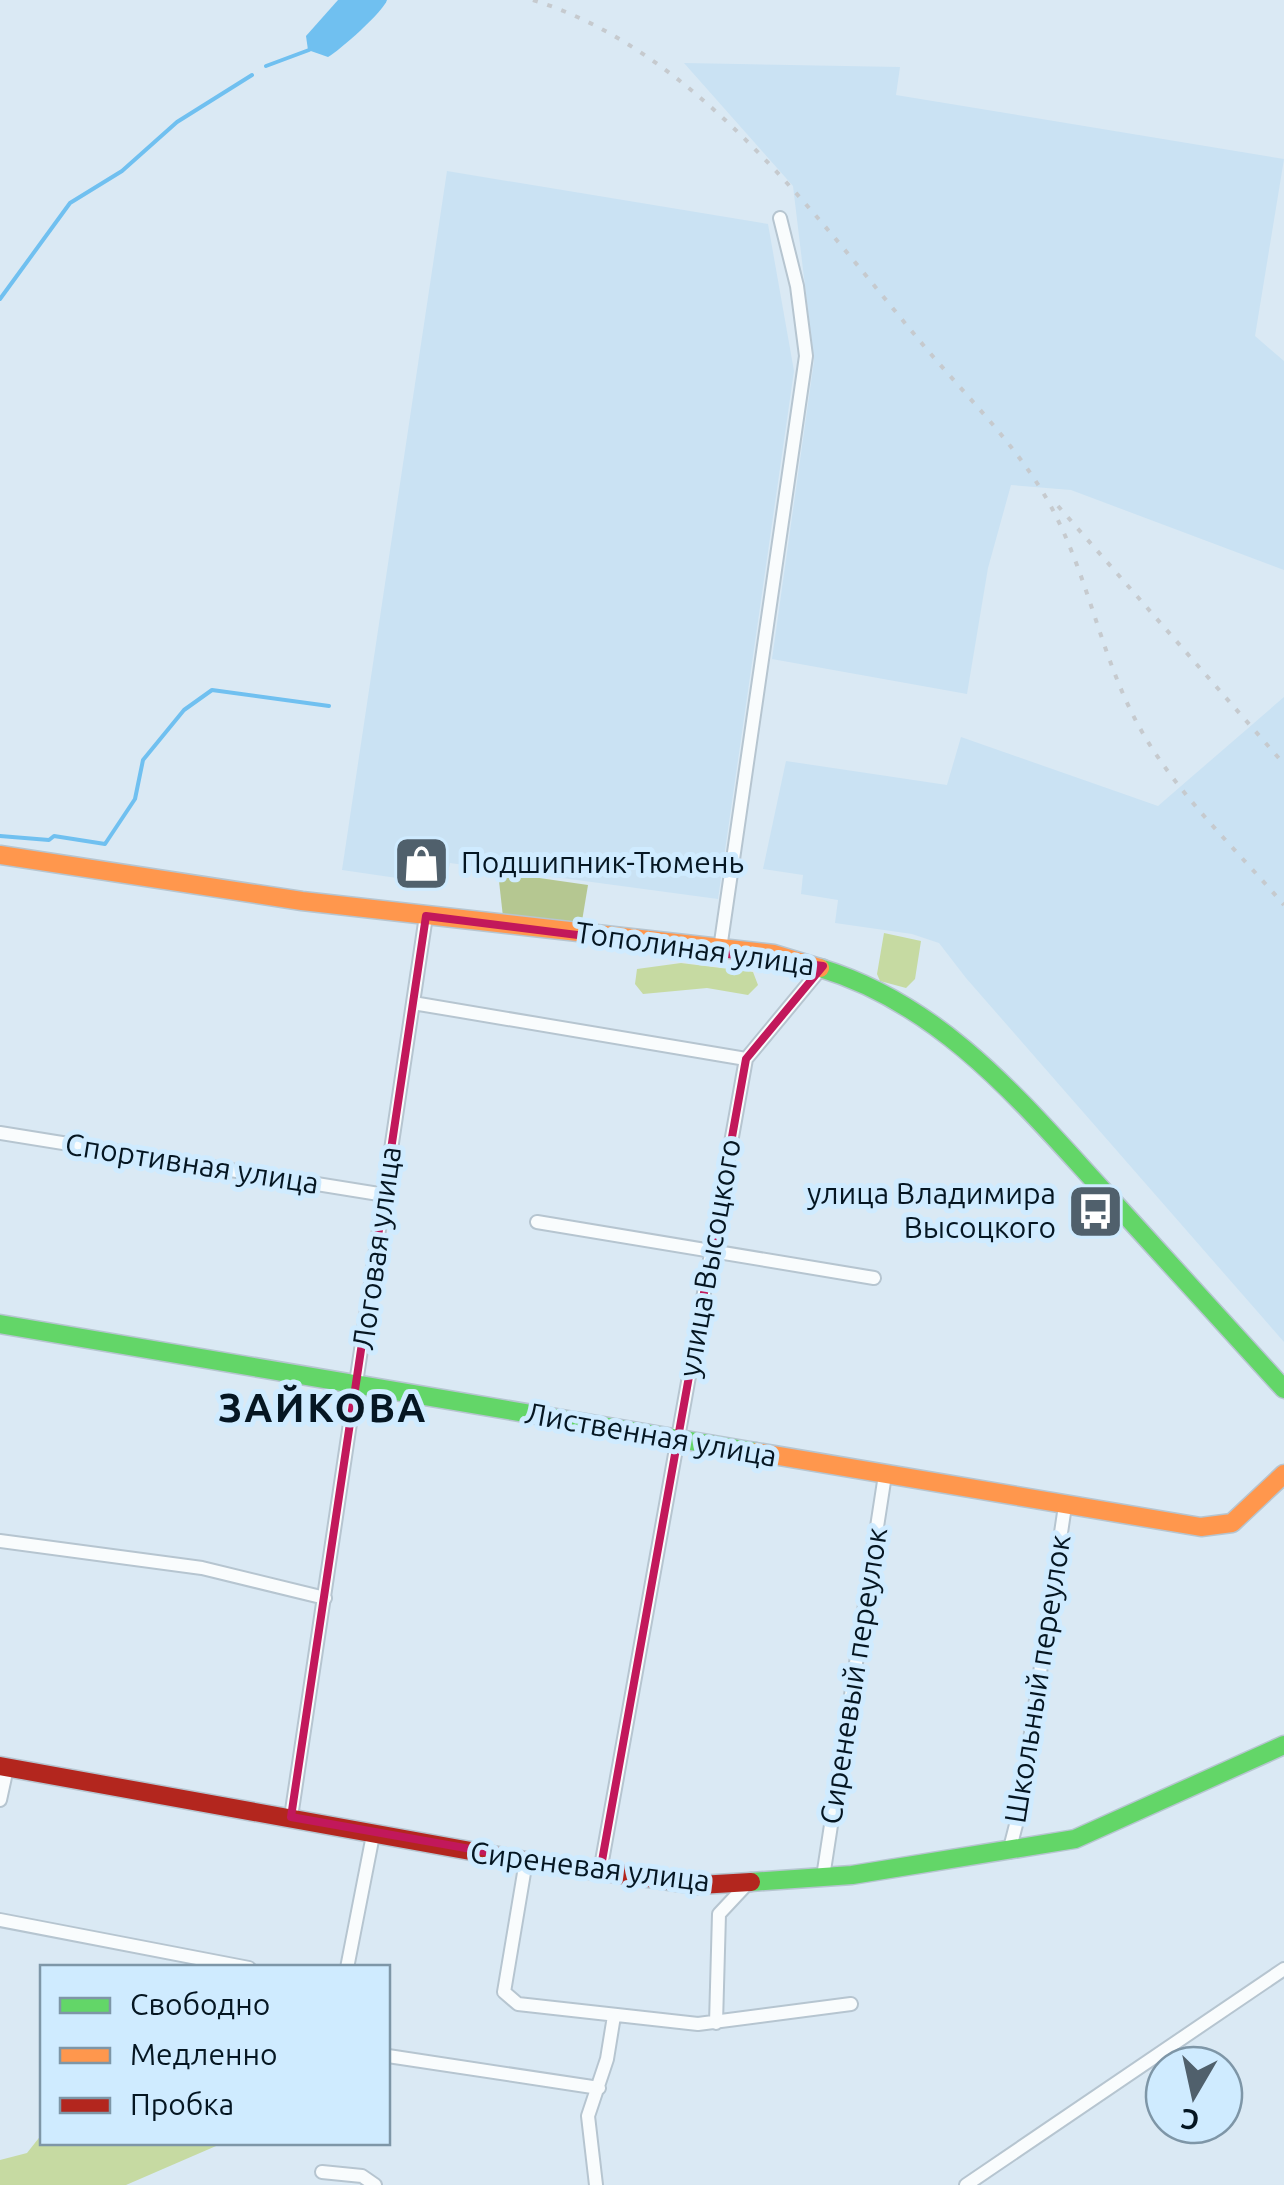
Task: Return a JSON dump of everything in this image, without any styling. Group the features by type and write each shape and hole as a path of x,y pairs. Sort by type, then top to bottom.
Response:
{"street":[{"path":"720,949 806,356 797,286 780,218"},
{"name":"Тополиная улица","path":"0,855 426,916 720,949 823,966 857,979 932,1022 992,1070 1284,1390"},
{"name":"Логовая улица","path":"291,1817 426,916"},
{"name":"улица Высоцкого","path":"600,1872 746,1059 823,966"},
{"path":"413,1003 746,1059"},
{"name":"Спортивная улица","path":"0,1133 385,1195"},
{"path":"537,1222 712,1248 874,1278"},
{"name":"Лиственная улица","path":"0,1324 1202,1527 1232,1523 1284,1474"},
{"name":"Сиреневый переулок","path":"822,1877 885,1475"},
{"name":"Школьный переулок","path":"1009,1852 1019,1814 1065,1506"},
{"path":"0,1541 202,1568 324,1598"},
{"name":"Сиреневая улица","path":"4,1767 526,1862 699,1885 822,1877 1075,1840 1284,1745"},
{"path":"0,1800 4,1767"},
{"path":"348,1965 373,1835"},
{"path":"526,1862 504,1992 518,2004 716,2023 851,2004"},
{"path":"716,2023 719,1914 748,1883"},
{"path":"0,1920 233,1965"},
{"path":"966,2185 1284,1969"},
{"path":"596,2185 588,2116 599,2088 614,2016"},
{"path":"390,2056 599,2088"},
{"path":"322,2172 362,2176 374,2185"}],"highlighted area":[{"path":"426,916 823,966 746,1059 600,1872 291,1817"}],"shaded area":[{"path":"684,63 900,67 896,95 1284,159 1255,336 1284,361 1284,570 1071,490 1011,485 988,568 967,694 772,659 814,361 793,186"},
{"path":"447,171 768,224 794,371 718,899 450,863 445,885 342,870"},
{"path":"1284,697 1284,1342 939,943 912,934 835,923 838,900 801,894 803,875 763,869 786,761 947,785 961,737 1158,806"}],"green space":[{"path":"498,872 588,885 581,927 503,917"},
{"path":"884,933 921,941 915,979 906,988 880,981 877,974"},
{"path":"681,963 753,972 758,985 748,995 707,988 643,994 635,984 637,969"},
{"path":"40,2137 40,2145 218,2145 126,2185 0,2185 0,2160 27,2153"}],"water":[{"path":"338,0 387,0 370,21 328,57 308,50 306,36"}],"waterway":[{"path":"266,66 309,50"},
{"path":"0,299 70,203 122,171 177,122 252,75"},
{"path":"0,836 49,840 54,836 105,844 135,799 143,760 184,710 212,690 329,706"}],"railway":[{"path":"533,0 592,24 647,57 699,97 793,190 994,426 1053,510 1141,730 1189,799 1284,905"},
{"path":"1058,506 1284,764"}],"traffic: fast":[{"path":"820,968 906,1006 979,1062 1045,1128 1284,1389"},
{"path":"0,1324 756,1452"},
{"path":"751,1882 852,1875 1075,1839 1284,1745"}],"traffic: slow":[{"path":"0,855 302,901 774,954 820,968"},
{"path":"756,1452 1201,1527 1232,1523 1284,1474"}],"traffic: jam":[{"path":"0,1766 526,1861 699,1885 751,1882"}],"place":[{"name":"Подшипник-Тюмень","path":"422,863"},
{"name":"улица Владимира Высоцкого","path":"1095,1211"}],"district":[{"name":"ЗАЙКОВА","path":"323,1408"}]}
